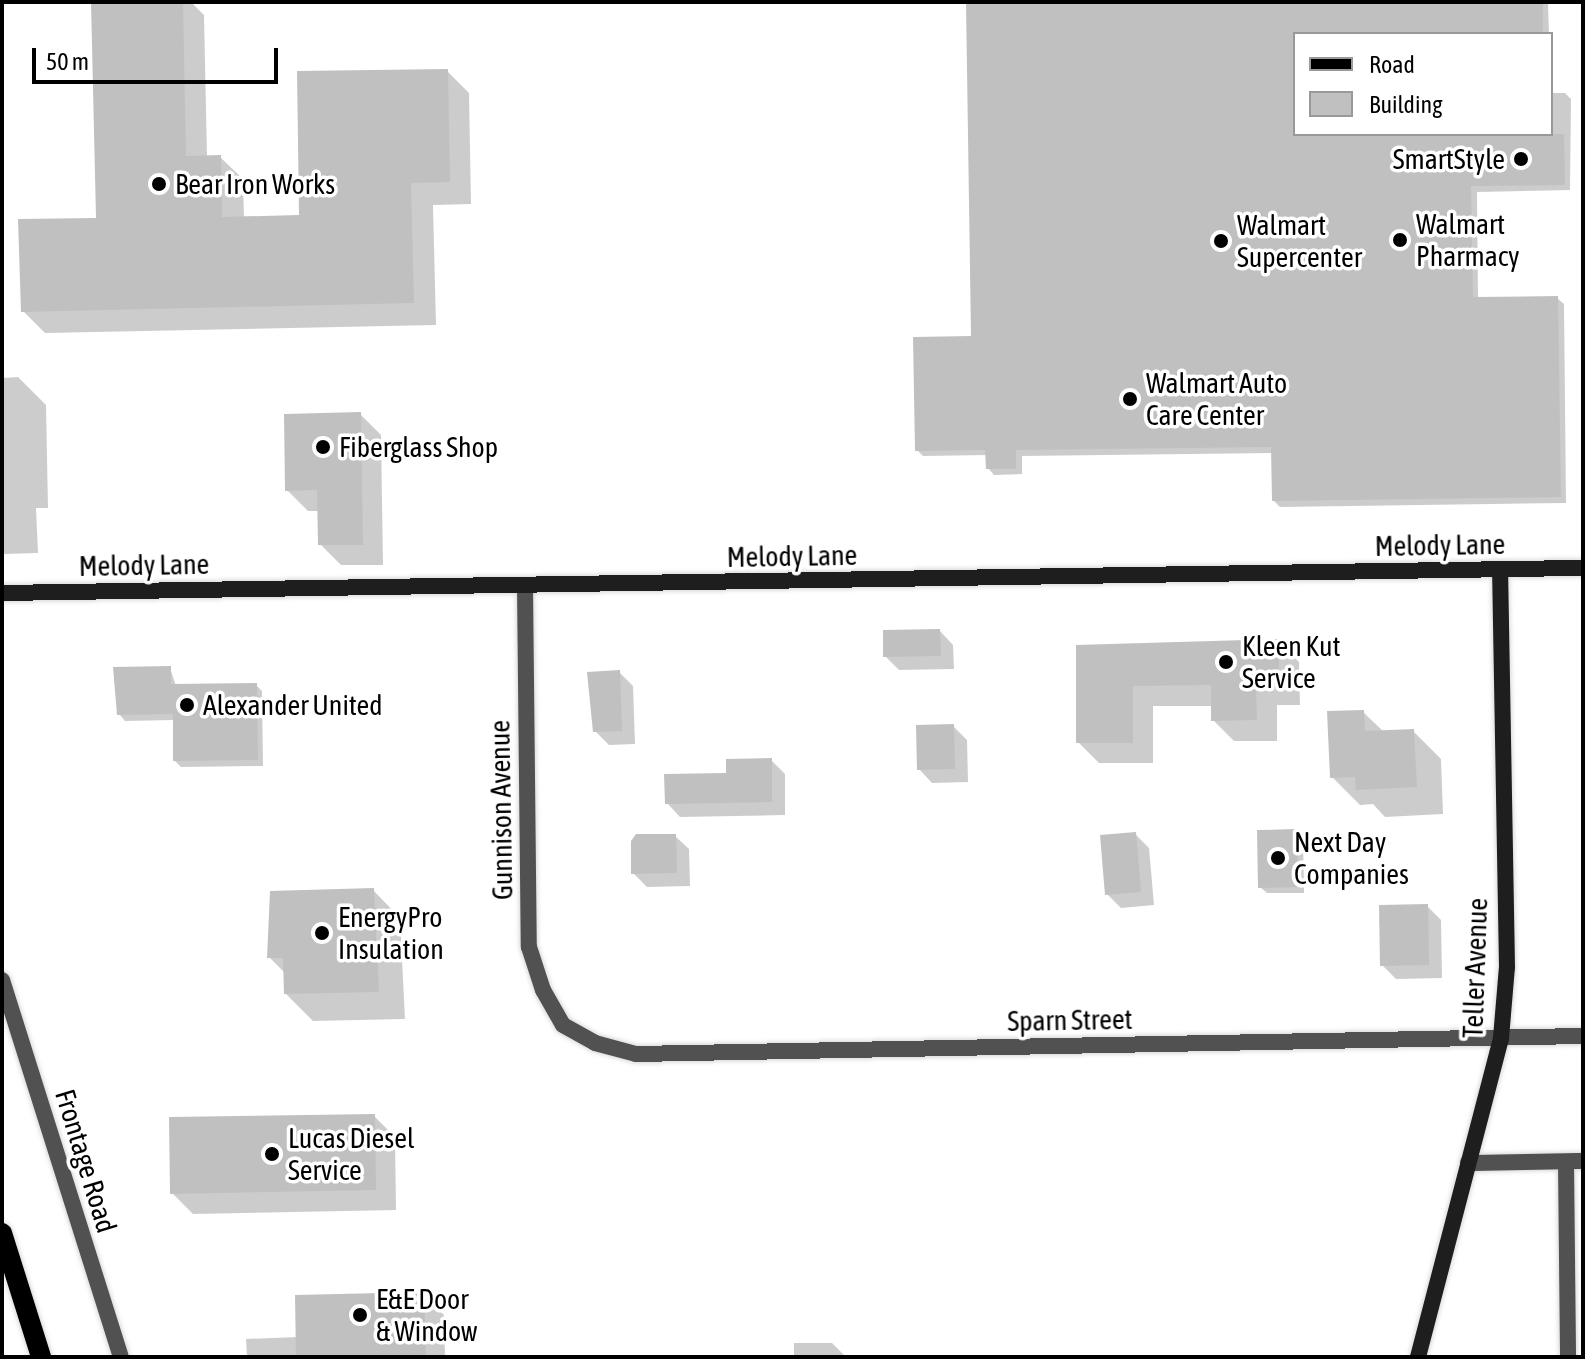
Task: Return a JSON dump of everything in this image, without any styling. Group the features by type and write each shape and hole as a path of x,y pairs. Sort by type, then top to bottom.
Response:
{"main road":[{"path":"2,1233 41,1357"}],"street":[{"name":"Melody Lane","path":"2,593 1583,568"},
{"name":"Teller Avenue","path":"1418,1357 1501,1038 1507,967 1500,570"},
{"name":"Gunnison Avenue","path":"525,586 529,947 543,990 563,1025"},
{"name":"Frontage Road","path":"2,980 121,1357"},
{"name":"Sparn Street","path":"563,1025 595,1043 636,1054 1583,1036"},
{"path":"1468,1163 1574,1162 1568,1357"}],"building":[{"name":"Bear Iron Works","path":"91,2 183,2 186,156 221,155 222,217 299,215 297,71 448,69 450,182 411,183 414,303 21,312 18,219 96,218"},
{"name":"Walmart Supercenter","path":"966,2 1543,2 1543,32 1293,32 1293,136 1564,134 1565,185 1471,186 1473,297 1558,296 1561,497 1272,501 1271,447 1016,450 1016,469 986,469 985,450 915,451 913,337 971,336"},
{"name":"Fiberglass Shop","path":"361,412 363,545 318,545 317,490 285,491 284,414"},
{"path":"940,629 941,656 883,657 883,630"},
{"path":"1279,639 1279,685 1256,685 1257,720 1211,721 1211,685 1133,686 1133,743 1076,743 1076,645"},
{"name":"Alexander United","path":"171,666 171,684 257,683 258,760 173,761 173,714 117,715 113,667"},
{"path":"620,670 622,731 593,732 587,672"},
{"path":"1364,710 1365,731 1414,729 1417,787 1356,790 1355,777 1330,778 1327,711"},
{"path":"954,724 955,769 917,770 916,725"},
{"path":"772,758 772,802 665,804 664,774 726,773 726,759"},
{"name":"Next Day Companies","path":"1297,829 1298,887 1258,888 1257,830"},
{"path":"1136,832 1141,892 1105,895 1100,835"},
{"path":"636,834 676,834 677,873 631,874 631,841"},
{"name":"EnergyPro Insulation","path":"374,888 379,992 284,994 283,958 267,958 270,891"},
{"path":"1428,904 1429,965 1380,966 1379,905"},
{"name":"Lucas Diesel Service","path":"375,1114 376,1190 170,1194 169,1117"},
{"name":"E&E Door & Window","path":"424,1292 426,1357 296,1357 295,1295"}],"place":[{"name":"SmartStyle","path":"1521,159"},
{"name":"Bear Iron Works","path":"159,184"},
{"name":"Walmart Pharmacy","path":"1400,240"},
{"name":"Walmart Supercenter","path":"1221,241"},
{"name":"Walmart Auto Care Center","path":"1130,399"},
{"name":"Fiberglass Shop","path":"323,447"},
{"name":"Kleen Kut Service","path":"1226,662"},
{"name":"Alexander United","path":"187,705"},
{"name":"Next Day Companies","path":"1278,858"},
{"name":"EnergyPro Insulation","path":"322,933"},
{"name":"Lucas Diesel Service","path":"272,1154"},
{"name":"E&E Door & Window","path":"360,1315"}]}
